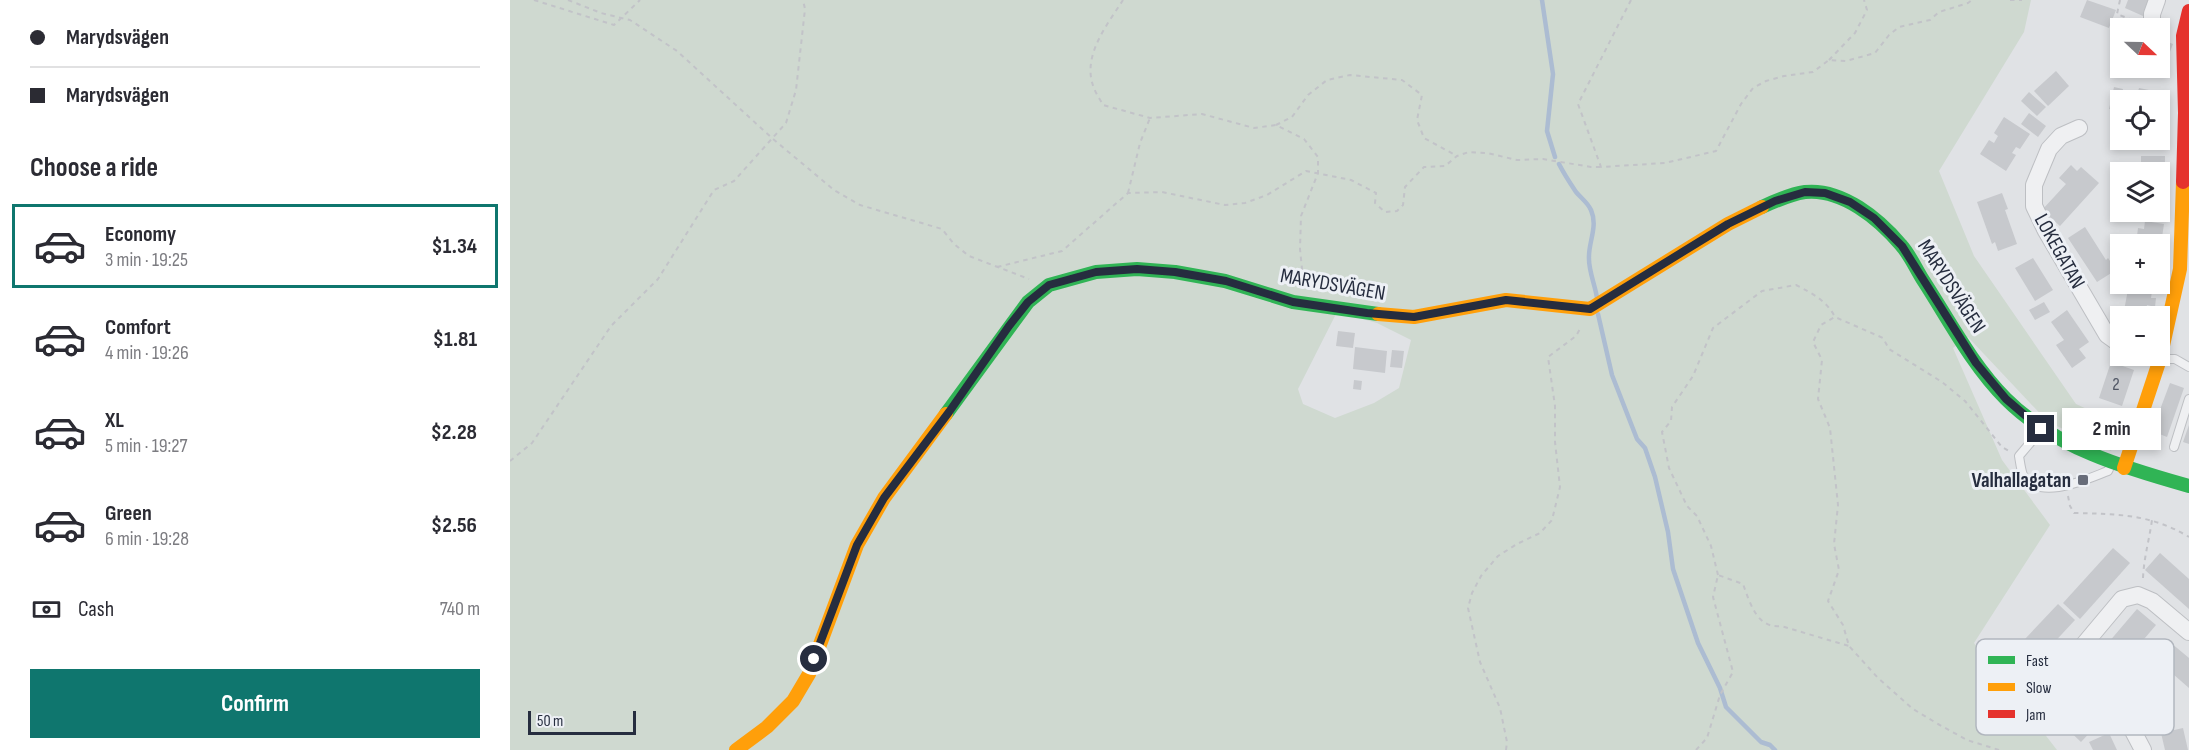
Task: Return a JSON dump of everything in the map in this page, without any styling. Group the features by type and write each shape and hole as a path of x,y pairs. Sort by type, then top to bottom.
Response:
{"street":[{"path":"2153,18 2152,14 2157,0"},
{"path":"2170,306 2180,269 2187,172 2183,36 2189,11"},
{"path":"2170,32 2183,36"},
{"name":"LOKEGATAN","path":"2079,128 2061,136 2049,149 2034,185 2034,206 2046,231 2110,337"},
{"name":"MARYDSVÄGEN","path":"736,750 767,727 793,701 809,674 857,545 884,498 1028,302 1049,285 1096,272 1137,269 1175,272 1226,281 1293,302 1367,313 1414,317 1506,300 1590,309 1728,224 1775,201 1805,192 1825,193 1850,202 1874,218 1902,246 1976,363 2006,399 2041,429 2118,465 2189,486"},
{"path":"2118,465 2153,366"},
{"path":"2088,639 2122,599 2138,595 2151,601 2189,632"},
{"path":"2135,735 2143,750"}],"lane":[{"path":"2170,358 2189,367"},
{"path":"2174,447 2189,399"},
{"path":"2041,429 2019,456 2024,476 2033,484 2043,488 2059,488 2108,471 2118,465"}],"path":[{"path":"534,0 614,25 639,0"},
{"path":"568,0 601,13 623,17 677,51 773,139 843,195 860,205 942,229 954,244 969,256 1049,285"},
{"path":"510,462 532,442 611,326 658,279 714,190 734,181 786,123 796,90 805,9 802,0"},
{"path":"1123,0 1098,40 1090,67 1093,86 1103,105 1150,118 1202,114 1254,128 1276,125 1292,117 1308,95 1327,80 1350,75 1402,80 1422,95 1418,120 1424,138 1457,156"},
{"path":"1600,167 1578,104 1631,0"},
{"path":"1128,193 1162,192 1225,205 1245,203 1267,195 1306,171 1351,180 1376,193 1375,203 1385,212 1397,211 1404,205 1405,187 1424,167 1445,166 1457,156 1469,152 1487,153 1517,160 1543,159 1591,168 1665,163 1716,151 1741,104 1753,88 1766,81 1784,76 1813,72 1829,60 1856,33 1867,10 1864,0"},
{"path":"1829,60 1846,61 1875,53 1889,35 1899,27 1930,20 1939,12 1972,0"},
{"path":"2010,0 2022,0"},
{"path":"2120,0 2117,14 2127,18"},
{"path":"997,267 1062,251 1128,193 1140,143 1150,118"},
{"path":"1276,125 1304,139 1318,157 1318,172 1301,216 1300,249 1303,279 1293,302"},
{"path":"1696,750 1707,738 1720,693 1733,672 1713,597 1718,575 1711,546 1697,516 1687,506 1669,468 1662,432 1671,421 1672,407 1694,376 1713,328 1762,291 1796,285 1821,299 1835,317 1883,338 1889,349 1942,382 1965,401 2002,447 2019,456"},
{"path":"1506,750 1507,742 1500,708 1480,662 1468,608 1472,593 1481,576 1498,556 1540,533 1552,520 1560,487 1555,442 1555,406 1548,357 1576,336 1590,309"},
{"path":"1835,317 1821,325 1813,342 1822,360 1818,399 1830,428 1838,505 1834,544 1839,570 1828,601 1843,624 1849,646 1878,678 1914,709 1967,740 2000,750"},
{"path":"2068,495 2074,513 2127,515 2152,520 2172,527 2189,537"},
{"path":"2143,578 2144,559 2150,540 2152,520"},
{"path":"1718,575 1743,584 1758,618 1774,627 1782,626 1849,646"}],"shaded area":[{"path":"510,0 2031,0 2024,32 1939,171 1974,256 2076,404 2121,425 2111,451 2048,422 1968,337 1953,348 2002,460 2050,525 1974,643 1976,646 1976,735 2045,735 2057,750 510,750","holes":["1337,312 1377,323 1411,340 1399,388 1374,403 1335,418 1303,404 1298,389"]}],"building":[{"path":"2087,0 2116,10 2113,18 2110,18 2109,28 2080,17"},
{"path":"2128,0 2150,0 2143,16 2125,8"},
{"path":"2056,71 2069,86 2048,106 2034,91"},
{"path":"2029,92 2046,107 2037,116 2021,101"},
{"path":"2029,113 2046,126 2038,137 2021,124"},
{"path":"2004,117 2030,134 2020,149 2016,147 2012,153 2016,155 2006,171 1980,154 1989,140 1994,143 1998,136 1994,133"},
{"path":"2141,156 2165,156 2165,162 2141,162"},
{"path":"2071,165 2077,171 2081,167 2099,183 2060,226 2042,210 2066,184 2059,178"},
{"path":"2002,193 2008,209 2005,210 2017,244 1998,251 1995,242 1992,244 1977,202"},
{"path":"2145,222 2164,224 2162,234 2137,234 2138,228 2144,229"},
{"path":"2085,227 2106,260 2108,258 2110,261 2110,274 2097,282 2068,238"},
{"path":"2033,258 2053,290 2035,301 2015,268"},
{"path":"2127,294 2152,294 2151,298 2156,298 2155,306 2125,306"},
{"path":"2044,302 2050,312 2035,320 2029,310"},
{"path":"2067,310 2089,342 2079,349 2086,358 2072,368 2056,345 2064,340 2051,322"},
{"path":"1338,331 1355,333 1353,348 1336,346"},
{"path":"1355,347 1387,351 1385,373 1353,369"},
{"path":"1392,350 1404,351 1402,368 1390,367"},
{"path":"2110,365 2134,370 2122,406 2099,398"},
{"path":"1354,380 1362,381 1361,390 1353,389"},
{"path":"2170,383 2184,388 2167,437 2152,431"},
{"path":"2189,425 2189,444 2183,442"},
{"path":"2113,548 2130,563 2080,619 2063,603"},
{"path":"2160,553 2189,579 2189,609 2145,570"},
{"path":"2058,604 2075,620 2057,639 2025,639"},
{"path":"2137,609 2156,625 2144,639 2111,639"},
{"path":"2174,646 2189,658 2189,688 2174,675"},
{"path":"2183,728 2188,750 2165,750 2161,735 2174,735 2174,730"},
{"path":"2074,735 2088,735 2081,742"},
{"path":"2110,735 2117,750 2093,750 2089,742"}],"waterway":[{"path":"1542,0 1553,74 1547,131 1555,157"},
{"path":"1559,164 1576,192 1590,207 1593,216 1589,261 1597,298"},
{"path":"1598,314 1612,375 1637,439 1645,448 1655,477 1668,532 1673,569 1698,643 1720,688 1726,707 1761,742 1770,745 1775,750"}],"traffic: fast":[{"path":"1762,207 1805,192 1833,195 1859,207 1882,225 1904,249 1982,372 2025,416 2046,431 2092,454 2140,472 2189,486"},
{"path":"946,414 1028,302 1049,285 1096,272 1137,269 1175,272 1225,281 1293,302 1378,314"}],"traffic: slow":[{"path":"2124,468 2160,359 2180,269 2183,182"},
{"path":"1378,314 1414,317 1506,300 1590,309 1728,224 1762,207"},
{"path":"736,750 767,727 793,701 809,674 857,545 884,498 946,414"}],"traffic: jam":[{"path":"2183,182 2185,113 2183,36 2189,11"}],"place":[{"name":"Valhallagatan","path":"2083,480"}],"route":[{"path":"814,659 857,545 884,498 949,412 1009,326 1028,302 1049,285 1096,272 1137,269 1175,272 1226,281 1293,302 1367,313 1414,317 1506,300 1590,309 1728,224 1775,201 1805,192 1825,193 1850,202 1874,218 1902,246 1976,363 2006,399 2041,429"}]}
